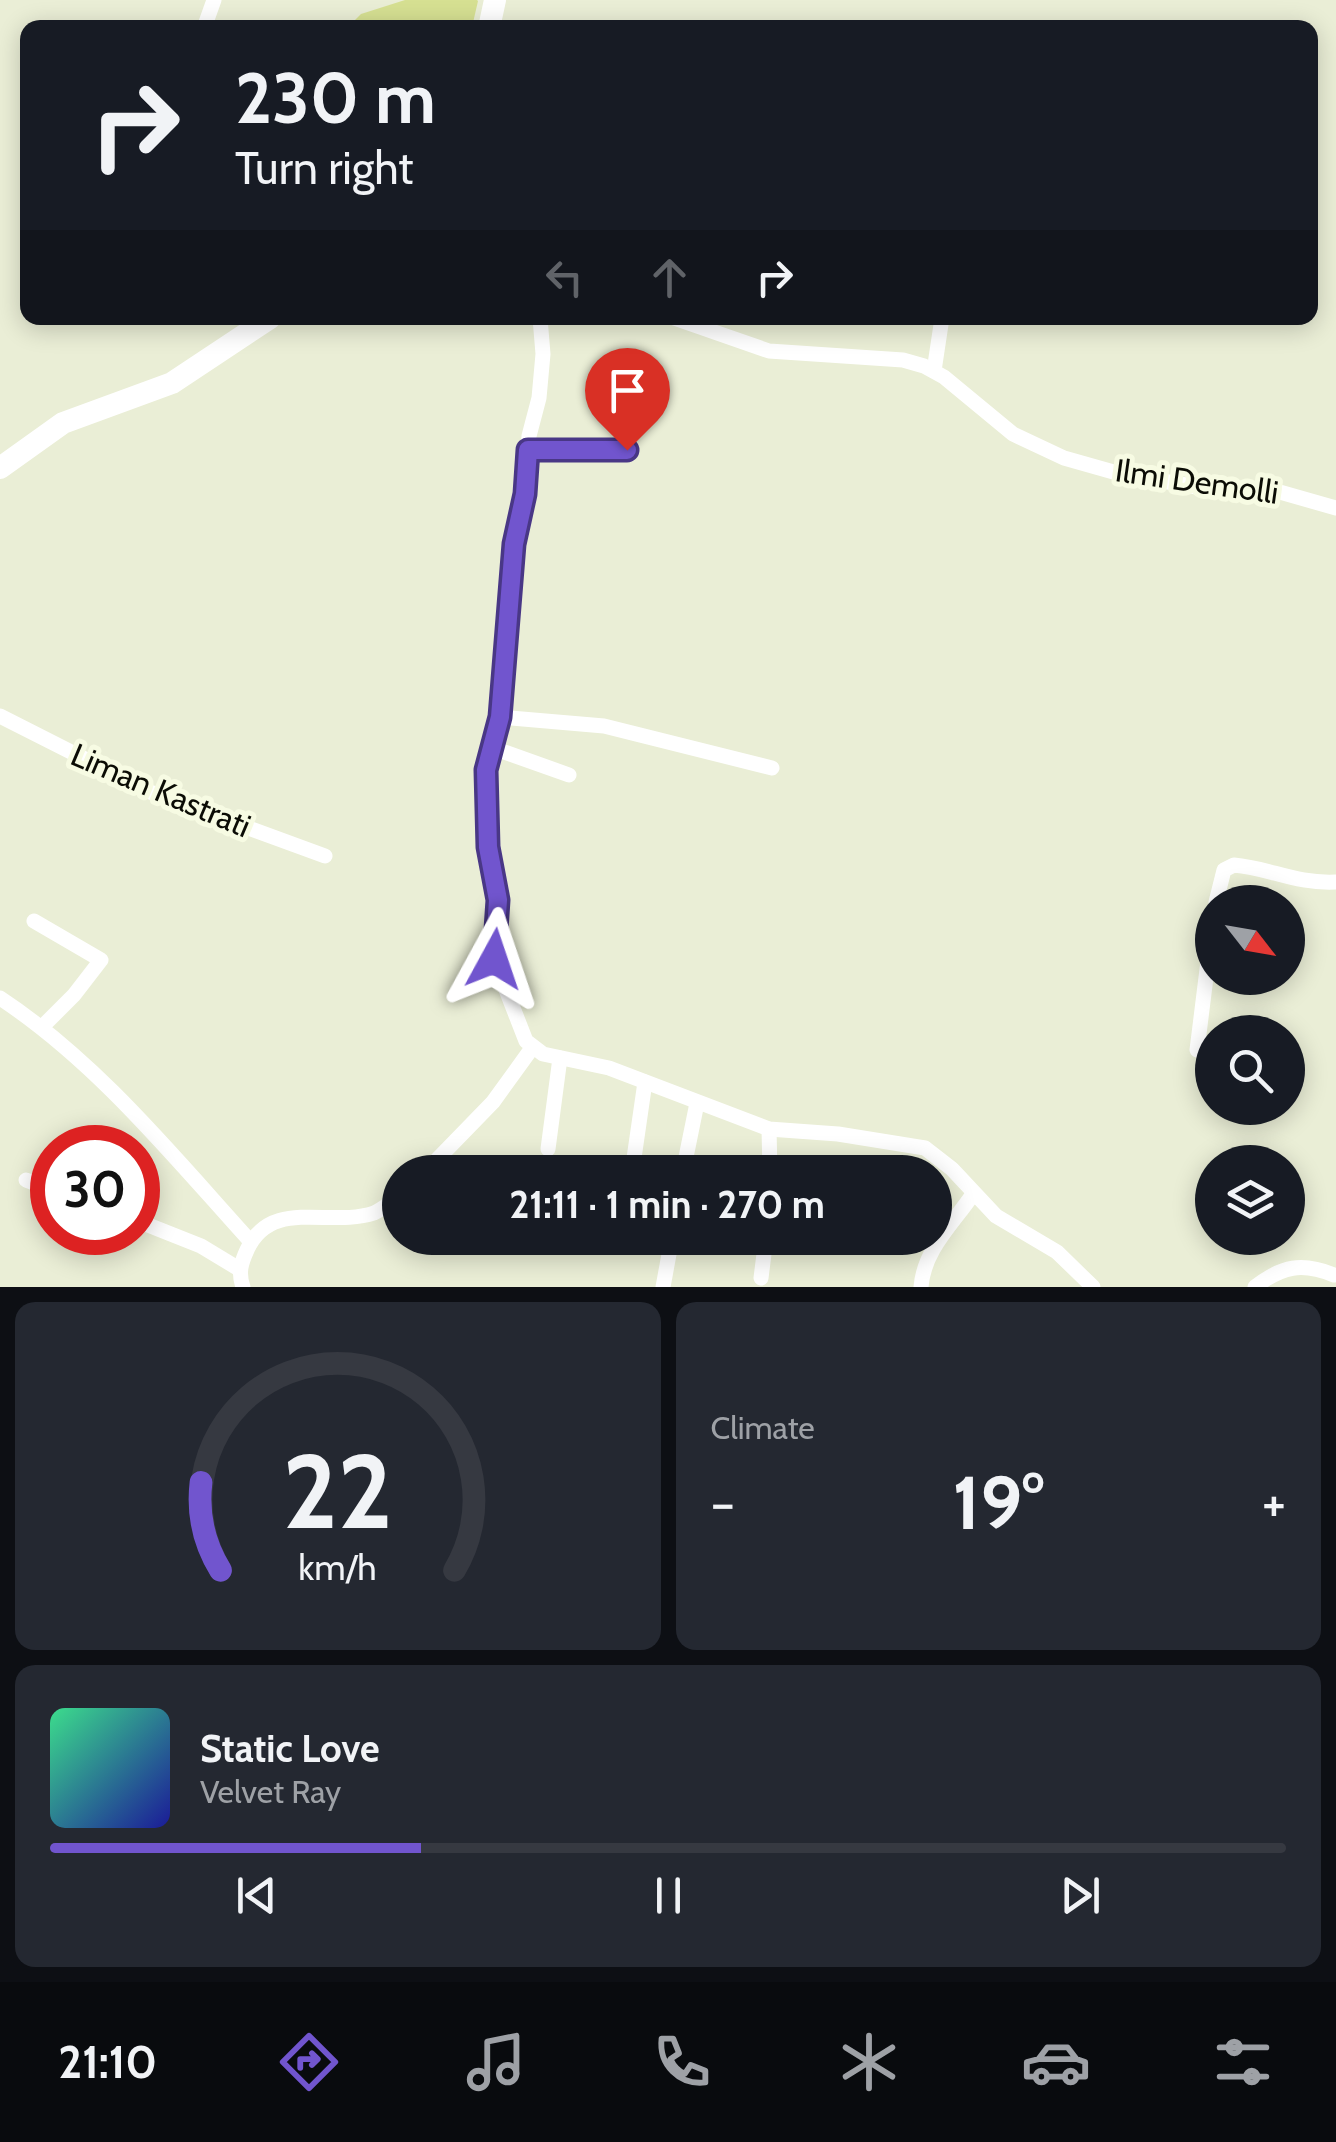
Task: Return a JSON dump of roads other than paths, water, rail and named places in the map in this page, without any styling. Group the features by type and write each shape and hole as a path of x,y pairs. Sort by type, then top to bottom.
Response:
{"street":[{"path":"0,468 63,422 172,383 259,325"},
{"path":"540,325 542,376 514,544 500,717 486,770 485,805 498,900 492,950 522,1033 532,1048 609,1068 762,1126 925,1148 952,1169 996,1216 1056,1252 1092,1287"},
{"name":"Ilmi Demolli","path":"694,325 770,351 903,360 934,371 1013,434 1064,458 1117,473 1197,487 1269,489 1336,508"},
{"path":"934,371 941,325"},
{"path":"528,450 627,450"},
{"name":"Liman Kastrati","path":"0,716 150,792 326,856"},
{"path":"500,717 604,726 772,768"},
{"path":"494,748 569,775"},
{"path":"1220,885 1224,870 1234,865 1278,877 1336,882"},
{"path":"34,921 101,960 43,1026"},
{"path":"0,998 43,1026 184,1168 251,1242"},
{"path":"442,1155 493,1102 532,1048"},
{"path":"548,1149 560,1058"},
{"path":"635,1155 646,1082"},
{"path":"686,1155 698,1103"},
{"path":"762,1126 767,1155"},
{"path":"26,1180 30,1182"},
{"path":"921,1287 928,1254 973,1194"},
{"path":"242,1287 239,1268 251,1242 276,1220 297,1216 332,1218 374,1212 382,1207"},
{"path":"160,1229 239,1268"},
{"path":"663,1287 669,1255"},
{"path":"762,1278 764,1255"},
{"path":"1263,1284 1295,1266 1316,1267 1335,1276"}]}
